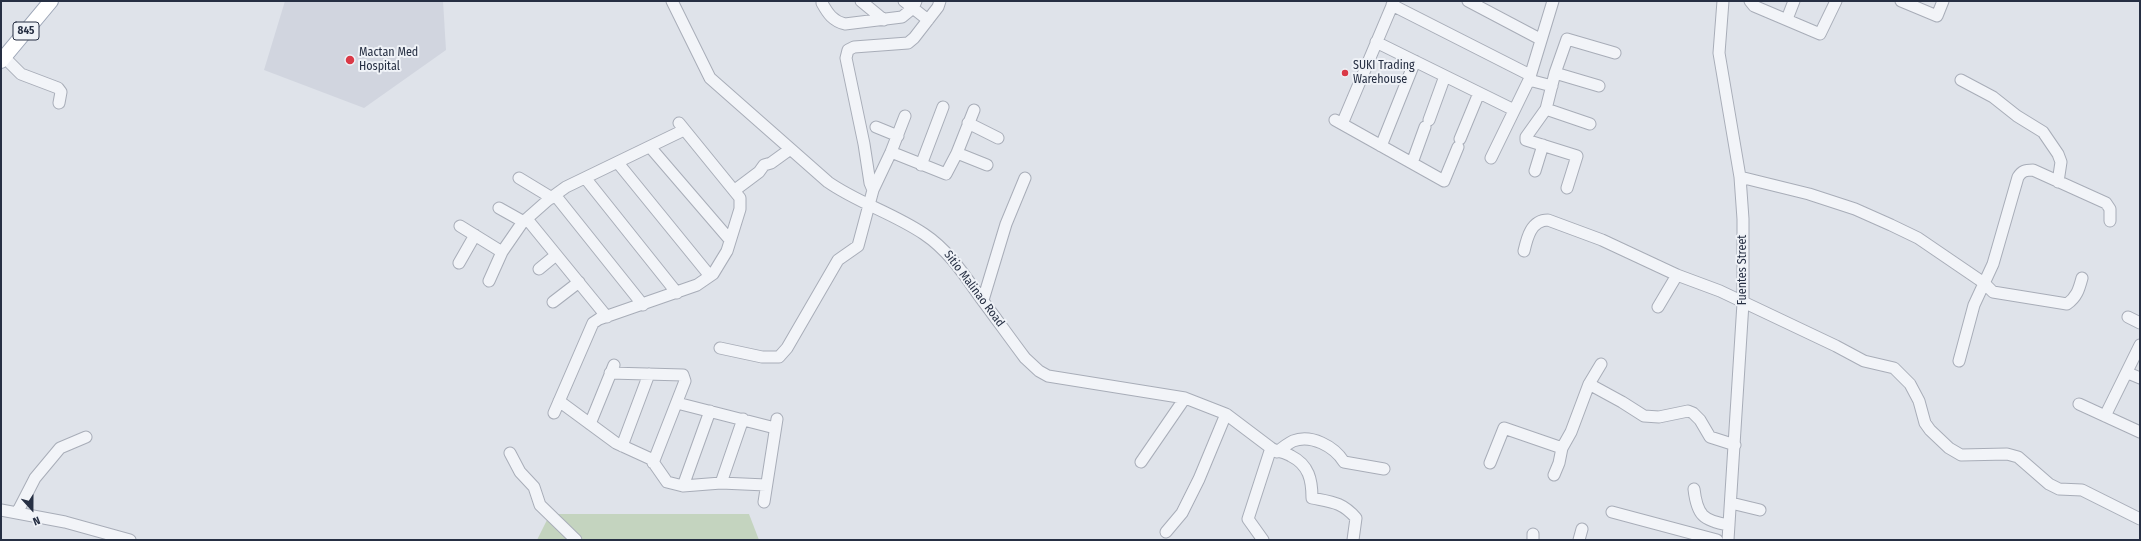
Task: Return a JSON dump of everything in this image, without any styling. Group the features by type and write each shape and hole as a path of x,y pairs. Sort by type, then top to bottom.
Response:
{"main road":[{"name":"845","path":"3,59 51,1"}],"street":[{"name":"Sitio Malinao Road","path":"672,1 710,78 789,150 848,196 869,205 917,230 939,246 954,260 1025,358 1039,371 1048,376 1185,398 1226,414 1274,450 1291,455 1306,468 1311,476 1312,498 1341,504 1348,508 1356,518 1353,540"},
{"path":"861,1 884,20"},
{"path":"873,190 870,183 864,144 846,58 848,50 908,42 914,38 938,7 940,1"},
{"path":"1468,1 1540,39"},
{"path":"1492,158 1529,77 1553,1"},
{"name":"Fuentes Street","path":"1723,1 1719,54 1740,177 1743,219 1743,303 1728,540"},
{"path":"1750,1 1754,6 1820,34 1836,1"},
{"path":"1787,19 1794,1"},
{"path":"1901,1 1937,16 1943,1"},
{"path":"822,4 828,14 839,22 845,24 902,17 911,3 928,20"},
{"path":"1479,93 1444,181 1339,122 1393,3 1529,77 1552,86"},
{"path":"1567,188 1577,156 1526,140 1526,137 1546,109 1555,73 1568,39 1615,53"},
{"path":"1376,42 1514,110"},
{"path":"3,59 21,74 58,88 60,92 59,103"},
{"path":"1381,146 1415,61"},
{"path":"1555,73 1599,86"},
{"path":"1412,163 1445,76"},
{"path":"1961,80 1993,97 2017,116 2043,132 2058,154 2061,162 2058,182"},
{"path":"921,165 943,107"},
{"path":"1546,109 1590,124"},
{"path":"891,152 944,175 948,173 958,153 974,110"},
{"path":"720,348 762,357 779,357 787,348 838,260 858,246 873,190 898,136 905,116"},
{"path":"968,123 998,138"},
{"path":"489,282 502,252 526,220 554,196 566,187 586,179 650,147 682,126 740,198 740,209 727,251 710,276 697,285 643,305 607,316 593,323 554,412"},
{"path":"876,127 898,136"},
{"path":"1535,171 1543,145"},
{"path":"650,147 730,240"},
{"path":"735,190 759,172 764,165 771,163 789,150"},
{"path":"958,153 987,165"},
{"path":"618,163 710,276"},
{"path":"1959,360 1974,305 1994,264 2021,173 2025,170 2033,170 2106,203 2110,209 2110,221"},
{"path":"1740,177 1809,194 1855,209 1891,224 1918,238 1984,283 1993,292 1998,294 2049,300 2063,304 2073,300 2078,292 2082,278"},
{"path":"519,178 554,196 643,305"},
{"path":"983,300 1006,224 1025,178"},
{"path":"586,179 677,292"},
{"path":"499,208 526,220 607,316"},
{"path":"1524,251 1527,236 1532,228 1544,220 1548,220 1602,240 1677,275 1720,291 1836,346 1864,361 1894,368 1910,384 1919,401 1925,423 1930,430 1949,448 1961,455 2007,454 2018,458 2049,484 2059,490 2082,490 2140,519"},
{"path":"460,226 502,252"},
{"path":"458,263 475,235"},
{"path":"539,269 556,255"},
{"path":"1658,307 1677,275"},
{"path":"553,302 579,282"},
{"path":"2128,317 2140,323"},
{"path":"2105,416 2128,373 2140,345"},
{"path":"1554,474 1559,462 1562,448 1571,432 1589,384 1601,364"},
{"path":"590,424 612,369 649,374 683,375 685,381 653,462"},
{"path":"2128,373 2140,378"},
{"path":"622,446 649,374"},
{"path":"1589,384 1644,416 1659,417 1688,411 1693,413 1700,420 1710,437 1735,445"},
{"path":"1141,462 1185,398"},
{"path":"559,401 622,446 651,459 667,482 684,486 721,483 766,485"},
{"path":"677,403 743,419 776,423 764,502"},
{"path":"2079,404 2140,432"},
{"path":"684,486 710,411"},
{"path":"1166,532 1182,513 1199,479 1226,414"},
{"path":"721,483 743,419"},
{"path":"1490,463 1504,428 1562,448"},
{"path":"18,513 35,478 60,448 86,437"},
{"path":"1263,540 1248,519 1274,450 1293,441 1312,441 1334,448 1344,462 1384,469"},
{"path":"510,453 520,472 534,487 540,505 576,540"},
{"path":"1694,489 1696,506 1703,517 1729,525"},
{"path":"1731,503 1760,510"},
{"path":"1,510 65,522 130,540"},
{"path":"1612,512 1717,540"}],"shaded area":[{"name":"Mactan Med Hospital","path":"285,1 443,1 446,50 364,108 264,70"}],"green space":[{"path":"550,514 749,514 759,540 537,540"}],"place":[{"name":"Mactan Med Hospital","path":"350,60"},
{"name":"SUKI Trading Warehouse","path":"1345,73"}]}
